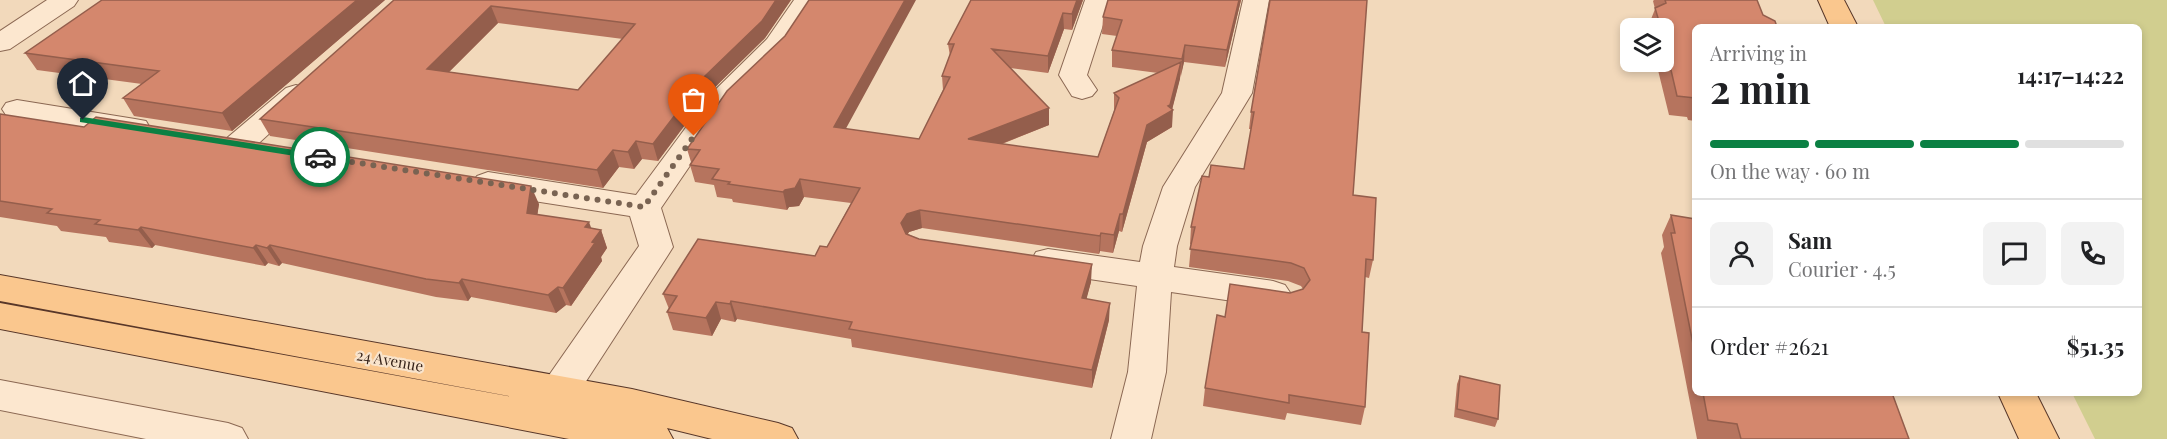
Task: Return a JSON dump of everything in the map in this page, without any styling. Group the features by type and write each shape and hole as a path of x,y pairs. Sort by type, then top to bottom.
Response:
{"main road":[{"path":"1831,0 1843,24"},
{"name":"24 Avenue","path":"0,288 550,405 653,439"},
{"name":"24 Avenue","path":"0,316 550,405 632,404 777,439"},
{"path":"2018,396 2038,439"}],"street":[{"path":"0,43 65,0"},
{"path":"644,207 720,101 777,45 807,0"},
{"path":"1082,90 1073,75 1098,0"},
{"path":"1131,439 1147,372 1160,246 1179,187 1237,93 1256,0"},
{"path":"272,150 226,143 316,76"},
{"path":"17,109 168,133"},
{"path":"458,178 644,207"},
{"path":"550,405 656,247 644,207"},
{"path":"1015,256 1287,296"},
{"path":"0,395 228,439"}],"shaded area":[{"path":"1873,0 2167,0 2167,439 2095,439 2074,396 2142,396 2142,24 1885,24"}],"building":[{"path":"102,0 357,0 222,113 123,98 159,71 25,53"},
{"path":"394,0 776,0 762,21 704,77 653,144 636,141 628,152 613,150 597,170 260,119","holes":["491,6 635,24 578,90 427,69"]},
{"path":"809,0 905,0 834,127 919,139 950,77 942,76 954,44 948,44 971,0 1077,0 1072,14 1063,13 1048,56 992,49 1049,108 968,139 1098,157 1119,98 1114,93 1181,62 1168,106 1173,110 1147,125 1123,214 1120,214 1114,235 1101,233 1100,236 920,210 907,214 901,223 906,234 919,239 1092,264 1082,298 1110,303 1092,370 849,329 852,322 731,301 730,304 716,302 706,318 667,312 677,296 663,294 698,239 815,256 820,246 827,247 860,188 800,179 795,188 783,192 728,184 730,182 712,179 719,169 690,165 700,150 687,149 727,91 785,36"},
{"path":"1108,0 1239,0 1227,50 1185,45 1182,59 1112,50 1122,20 1103,17"},
{"path":"1270,0 1367,0 1353,195 1376,198 1373,260 1366,259 1362,332 1369,333 1365,407 1289,395 1289,403 1205,388 1217,315 1225,317 1230,284 1290,293 1303,289 1310,280 1304,268 1291,263 1190,249 1195,227 1191,227 1202,176 1209,177 1211,165 1244,169"},
{"path":"1665,0 1757,0 1763,15 1775,21 1776,24 1692,24 1692,98 1677,96 1671,72 1674,72 1674,18 1658,18 1655,8 1666,3"},
{"path":"0,114 84,127 96,117 531,186 527,213 589,222 585,227 601,230 592,242 595,243 563,288 558,287 548,295 462,279 459,283 426,279 270,245 267,248 256,245 253,248 141,227 138,230 95,224 100,220 47,213 52,209 0,201"},
{"path":"1671,215 1692,218 1692,339 1671,233 1675,233"},
{"path":"1460,376 1500,385 1498,419 1457,409"},
{"path":"1704,396 1893,396 1909,439 1741,439 1737,424 1708,420"}],"way so far":[{"path":"320,157 644,207 694,136"}],"route":[{"path":"83,120 320,157"}]}
